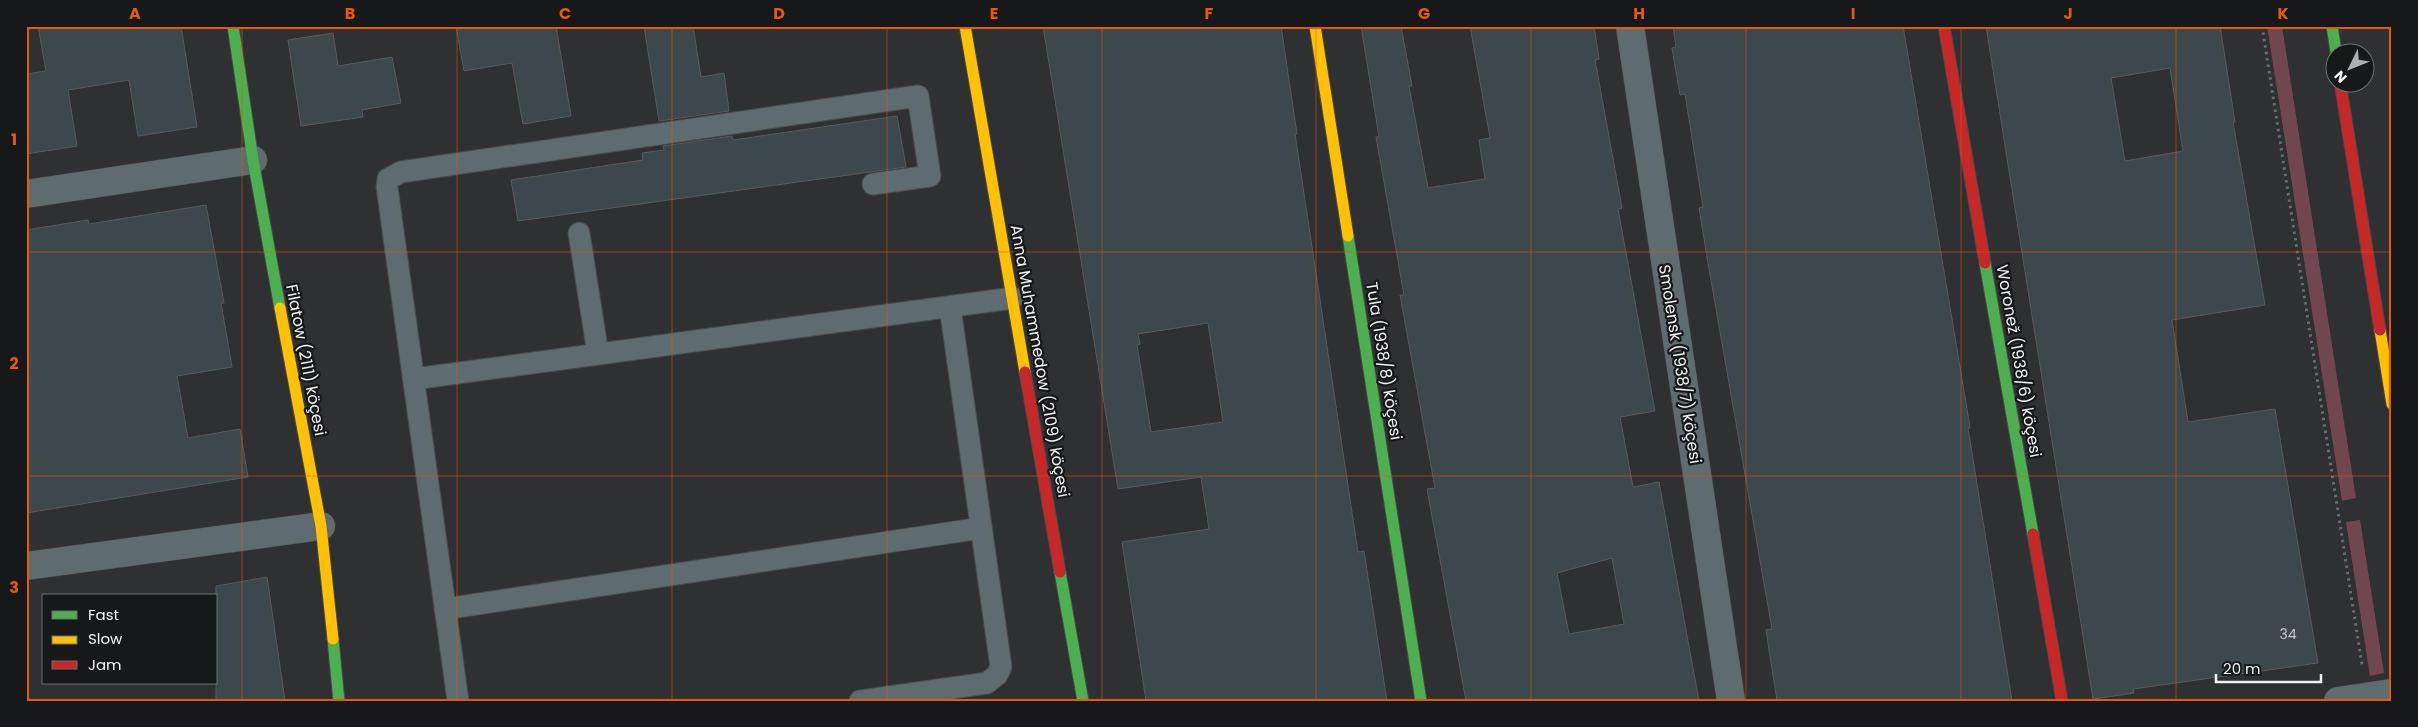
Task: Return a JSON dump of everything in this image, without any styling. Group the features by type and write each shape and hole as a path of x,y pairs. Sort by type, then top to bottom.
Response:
{"street":[{"name":"Filatow (2111) köçesi","path":"233,26 252,160 321,526 339,701"},
{"name":"Anna Muhammedow (2109) köçesi","path":"965,26 1083,701"},
{"name":"Tula (1938/8) köçesi","path":"1315,26 1421,701"},
{"name":"Smolensk (1938/7) köçesi","path":"1630,26 1731,701"},
{"name":"Woronež (1938/6) köçesi","path":"1944,26 2062,701"},
{"path":"2332,26 2334,42"},
{"path":"2342,92 2392,404"},
{"path":"26,194 252,160"},
{"path":"26,566 321,526"},
{"path":"2338,701 2379,694"}],"lane":[{"path":"458,701 387,188 388,179 394,175 918,96 930,176 873,184"},
{"path":"579,232 598,354"},
{"path":"414,380 1013,298"},
{"path":"860,701 987,683 997,675 1001,667 950,306"},
{"path":"445,609 981,528"}],"path":[{"path":"2262,26 2379,694"}],"shaded area":[{"path":"2267,26 2282,26 2356,498 2342,501"},
{"path":"2360,520 2384,673 2370,676 2346,522"}],"building":[{"path":"38,26 181,26 197,127 138,136 129,80 68,90 77,146 26,154 26,74 46,71"},
{"path":"456,26 556,26 571,116 523,124 512,63 464,71"},
{"path":"644,26 693,26 701,77 724,73 729,111 659,121"},
{"path":"1043,26 1281,26 1297,134 1295,134 1358,552 1364,551 1387,701 1146,701 1122,542 1209,529 1201,477 1118,489","holes":["1208,323 1223,422 1151,432 1137,345 1140,344 1138,334"]},
{"path":"1361,26 1401,26 1412,86 1409,86 1428,188 1485,179 1479,140 1490,138 1470,26 1594,26 1599,59 1595,60 1622,208 1618,209 1655,411 1620,417 1633,487 1659,482 1699,701 1466,701 1427,489 1435,488 1400,295 1404,295 1376,137 1379,137","holes":["1612,558 1624,624 1569,634 1557,573"]},
{"path":"1673,26 1903,26 1966,403 1970,428 1968,428 2012,701 1777,701 1766,630 1772,629 1699,208 1703,207 1685,94 1680,95 1672,48 1676,47"},
{"path":"1986,26 2220,26 2235,122 2233,122 2265,305 2172,320 2188,422 2275,409 2318,663 2133,689 2134,693 2093,699","holes":["2170,68 2183,151 2125,161 2111,78"]},
{"path":"333,33 338,66 392,57 401,103 362,110 363,117 301,126 288,40"},
{"path":"897,116 906,167 518,221 511,180 643,160 642,153 664,150 663,146 732,136 733,140"},
{"path":"206,205 224,303 221,303 232,367 177,376 188,438 240,429 248,477 26,513 26,230 88,220 89,224"},
{"path":"267,577 285,701 216,701 216,684 218,684 218,594 216,594 216,586"}],"traffic: fast":[{"path":"233,26 253,160 280,308"},
{"path":"2332,26 2334,42"},
{"path":"1348,236 1421,701"},
{"path":"1985,263 2033,534"},
{"path":"1060,572 1083,701"},
{"path":"333,639 339,701"}],"traffic: slow":[{"path":"965,26 1025,372"},
{"path":"1315,26 1348,236"},
{"path":"280,308 321,526 333,639"},
{"path":"2380,330 2392,404"}],"traffic: jam":[{"path":"1944,26 1985,263"},
{"path":"2342,92 2380,330"},
{"path":"1025,372 1060,572"},
{"path":"2033,534 2062,701"}]}
